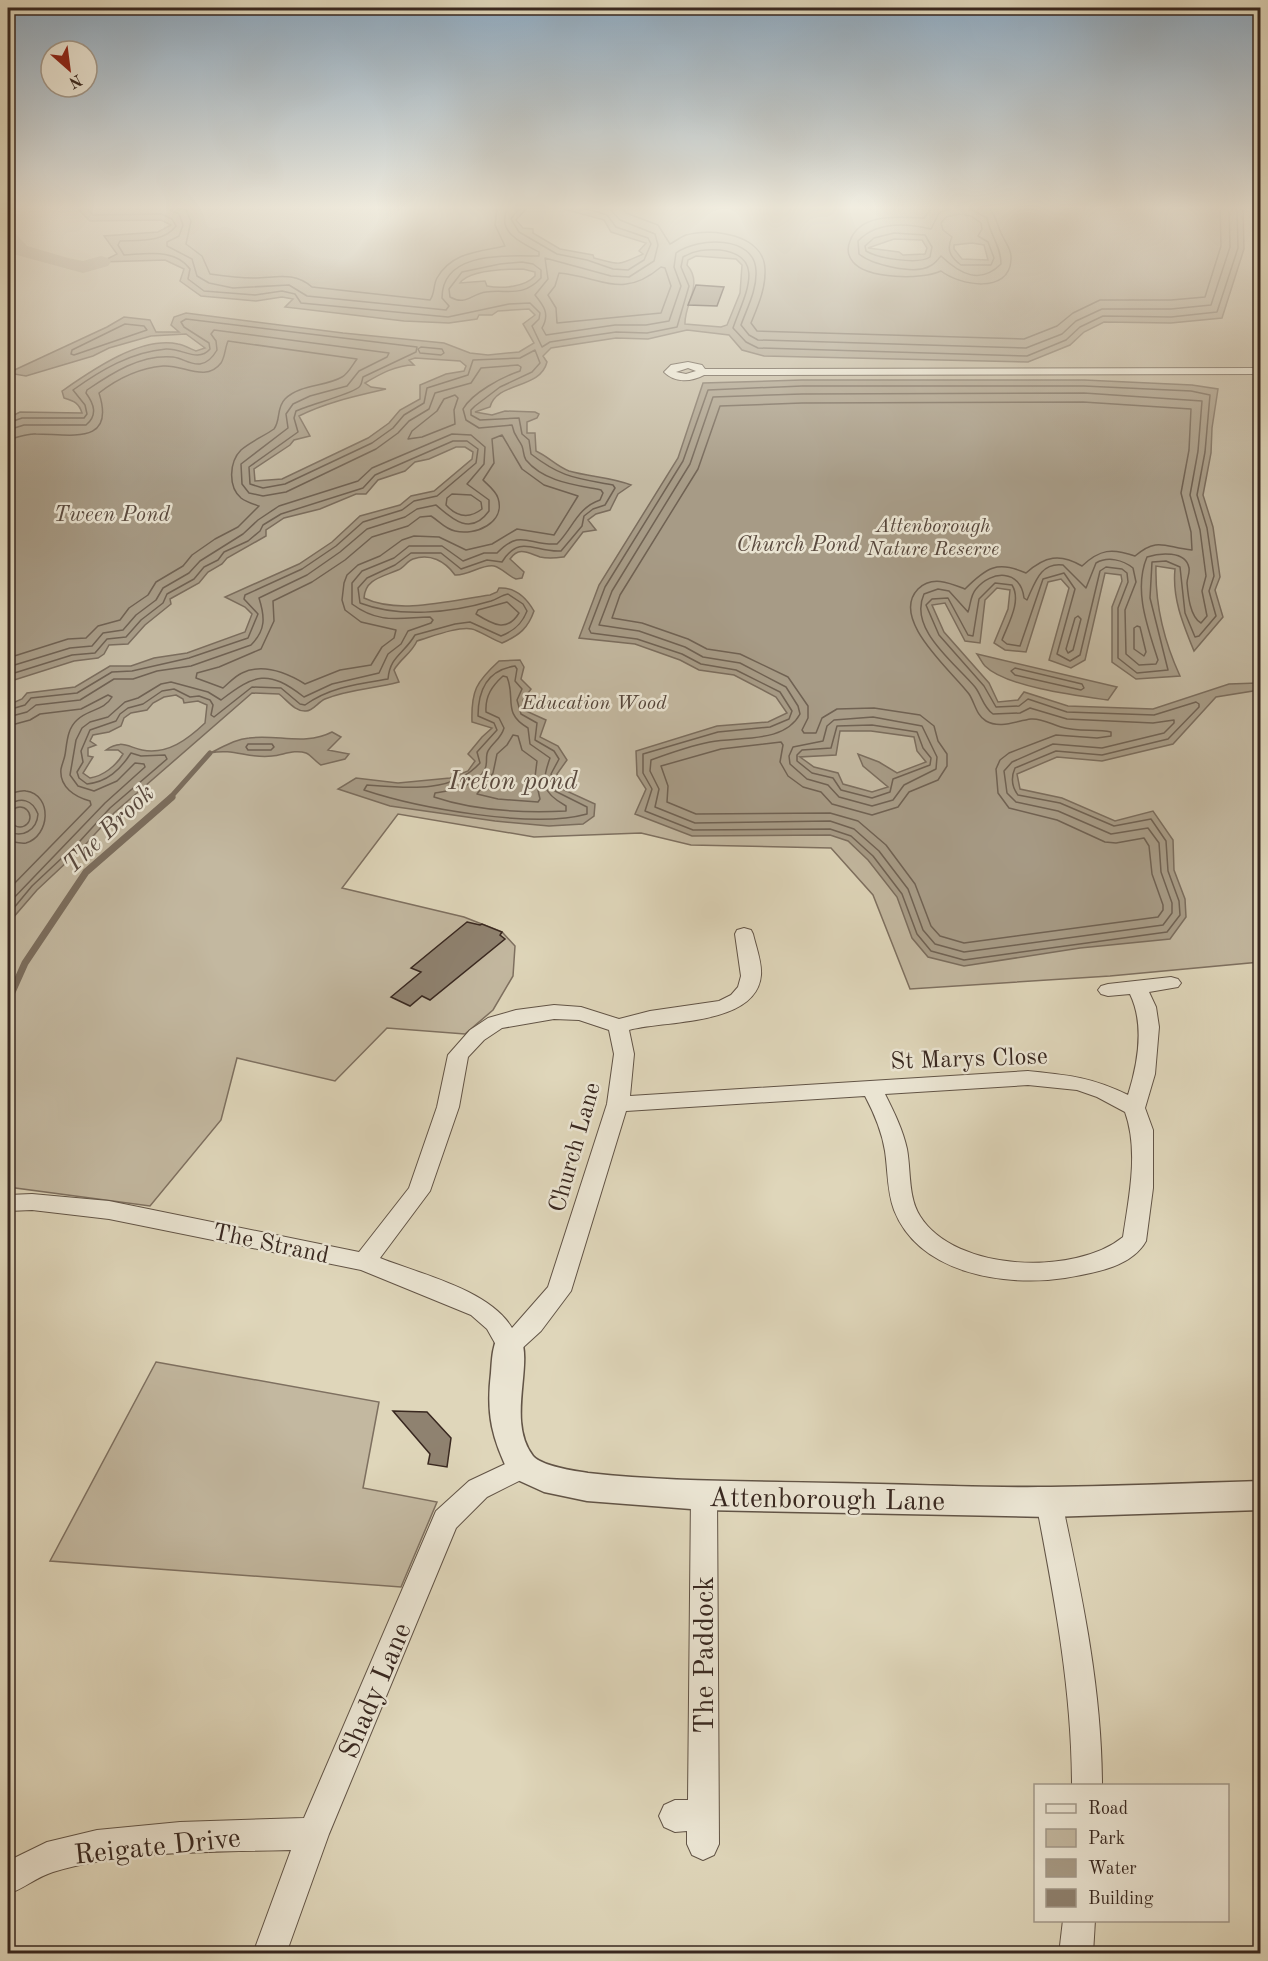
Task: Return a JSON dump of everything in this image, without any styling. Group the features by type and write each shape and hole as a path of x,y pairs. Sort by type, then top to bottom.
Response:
{"street":[{"path":"702,372 1260,371"},
{"path":"364,1262 419,1191 448,1107 458,1055 477,1035 495,1023 516,1017 554,1012 581,1014 618,1026 650,1018 724,1008 738,1001 746,991 751,977 744,934"},
{"path":"1108,990 1171,983"},
{"path":"1134,1108 1145,1074 1149,1027 1146,1007 1136,986"},
{"name":"Church Lane","path":"509,1345 532,1324 559,1291 618,1104 624,1054 618,1026"},
{"name":"St Marys Close","path":"618,1104 1028,1078 1079,1083 1104,1092 1134,1108 1142,1130 1142,1188 1134,1241 1113,1257 1082,1265 1003,1271 962,1262 925,1240 910,1221 899,1191 894,1140 872,1089"},
{"name":"The Strand","path":"8,1203 32,1202 110,1210 364,1262 480,1308 496,1322 509,1345"},
{"path":"509,1345 504,1397 506,1419 511,1444 522,1467"},
{"name":"Attenborough Lane","path":"522,1467 544,1478 587,1487 704,1495 1049,1502 1260,1496"},
{"name":"Shady Lane","path":"272,1948 312,1833 446,1520 478,1490 522,1467"},
{"name":"The Paddock","path":"694,1825 704,1495"},
{"path":"1049,1502 1080,1656 1088,1759 1087,1784"},
{"name":"Reigate Drive","path":"8,1878 47,1858 97,1846 180,1838 312,1833"},
{"path":"1076,1953 1079,1922"}],"green space":[{"name":"Attenborough Nature Reserve","path":"8,300 1260,300 1260,962 1110,976 910,989 873,895 831,848 691,845 641,833 534,837 398,814 342,888 464,917 502,932 515,946 513,976 493,1010 465,1034 387,1028 335,1081 237,1058 221,1120 150,1206 8,1187"},
{"path":"156,1362 379,1402 363,1488 437,1502 401,1587 50,1561"}],"water":[{"name":"Tween Pond","path":"292,300 690,300 685,324 721,327 727,325 737,300 1228,300 1222,318 1171,323 1104,322 1084,332 1070,345 1028,362 764,356 742,350 729,335 687,330 648,339 616,338 551,348 543,356 547,362 543,371 536,377 501,393 490,407 475,412 492,415 505,411 535,412 539,414 537,418 527,422 527,433 535,433 536,451 569,471 631,485 618,494 610,510 596,514 588,520 596,530 583,532 564,557 543,558 524,552 513,555 510,559 524,572 522,578 516,579 494,566 455,575 437,559 419,557 371,583 367,587 364,598 393,605 426,605 490,595 497,592 499,588 510,589 524,597 534,611 522,630 502,643 466,628 417,641 394,670 399,682 334,696 322,700 309,711 295,708 279,694 252,693 114,813 85,845 37,890 12,919 8,930 8,705 22,699 27,693 75,687 110,666 131,666 154,658 187,653 245,632 252,614 245,607 225,597 299,564 332,542 360,516 400,505 411,496 434,491 472,459 473,452 465,447 456,447 429,459 415,462 405,471 378,480 366,494 356,494 320,509 284,518 266,530 266,536 227,558 222,564 208,572 199,583 170,599 171,604 145,625 128,644 109,645 104,654 98,658 74,661 8,682 8,418 20,412 82,413 76,403 64,398 62,391 101,365 132,350 163,343 180,345 196,351 205,348 186,334 151,336 26,376 8,373 124,317 150,320 156,332 179,332 171,325 174,317 186,313 444,343 470,353 488,355 519,352 534,343 523,324 535,315 529,309 498,311 492,315 479,315 477,319 449,323 404,321 285,307","holes":["415,358 460,361 466,366 464,371 446,374 420,385 420,399 400,410 389,423 368,438 282,479 255,481 254,469 294,440 310,436 299,416 331,403 386,389 371,387 365,383 395,368 414,365 409,360","176,695 183,699 184,703 198,701 207,705 205,723 192,735 169,748 151,751 120,744 111,747 106,750 118,750 123,754 113,766 104,773 90,778 83,773 93,757 88,756 88,748 96,745 90,741 93,735 109,732 121,726 124,718 131,713 147,710 153,703 164,697"]},
{"name":"Church Pond","path":"802,380 1084,380 1192,385 1218,389 1211,453 1203,495 1213,527 1220,577 1215,590 1223,617 1194,651 1177,601 1175,569 1156,566 1157,595 1162,622 1169,650 1180,676 1136,679 1112,662 1112,607 1122,581 1121,575 1105,573 1085,660 1071,668 1049,660 1069,588 1061,579 1048,582 1026,652 1005,650 994,643 1008,609 1010,590 997,588 985,600 980,643 965,641 945,603 932,605 944,632 989,683 998,702 1018,700 1024,692 1068,706 1153,709 1229,684 1257,683 1253,691 1216,697 1173,744 1102,761 1057,757 1017,774 1020,789 1062,798 1115,821 1153,811 1173,840 1174,870 1185,899 1186,917 1170,939 1080,948 964,966 928,957 912,938 897,897 868,860 848,841 830,835 692,836 635,814 646,789 637,775 636,751 717,726 768,722 787,713 776,697 734,675 699,670 680,660 635,644 579,638 599,585 678,458 703,383","holes":["840,731 871,731 914,737 917,751 926,762 897,773 879,762 858,754 863,766 888,787 872,792 843,784 838,773 814,767 800,757 836,755"]},
{"path":"977,654 1117,687 1108,700 1026,685 995,673 985,666"},
{"name":"Ireton pond","path":"520,660 524,667 521,679 531,689 523,700 526,711 546,720 540,737 558,746 567,760 557,774 560,788 595,804 594,816 583,824 549,826 495,821 390,806 338,789 356,778 398,783 450,778 468,771 475,761 468,754 492,728 472,722 476,688 499,661"},
{"path":"332,732 341,737 328,750 349,754 345,759 321,765 302,752 263,757 226,752 210,753 244,739 259,737 301,739"}],"building":[{"path":"690,300 719,300 717,306 688,305"},
{"path":"467,922 482,924 502,932 500,935 505,939 430,1000 422,996 410,1006 391,997 421,972 411,968"},
{"path":"393,1411 427,1412 451,1438 447,1467 428,1464 430,1454"}],"waterway":[{"name":"The Brook","path":"170,798 210,753"},
{"name":"The Brook","path":"8,1001 25,963 86,872 172,797"}],"park label":[{"name":"Education Wood","path":"594,702"}]}
